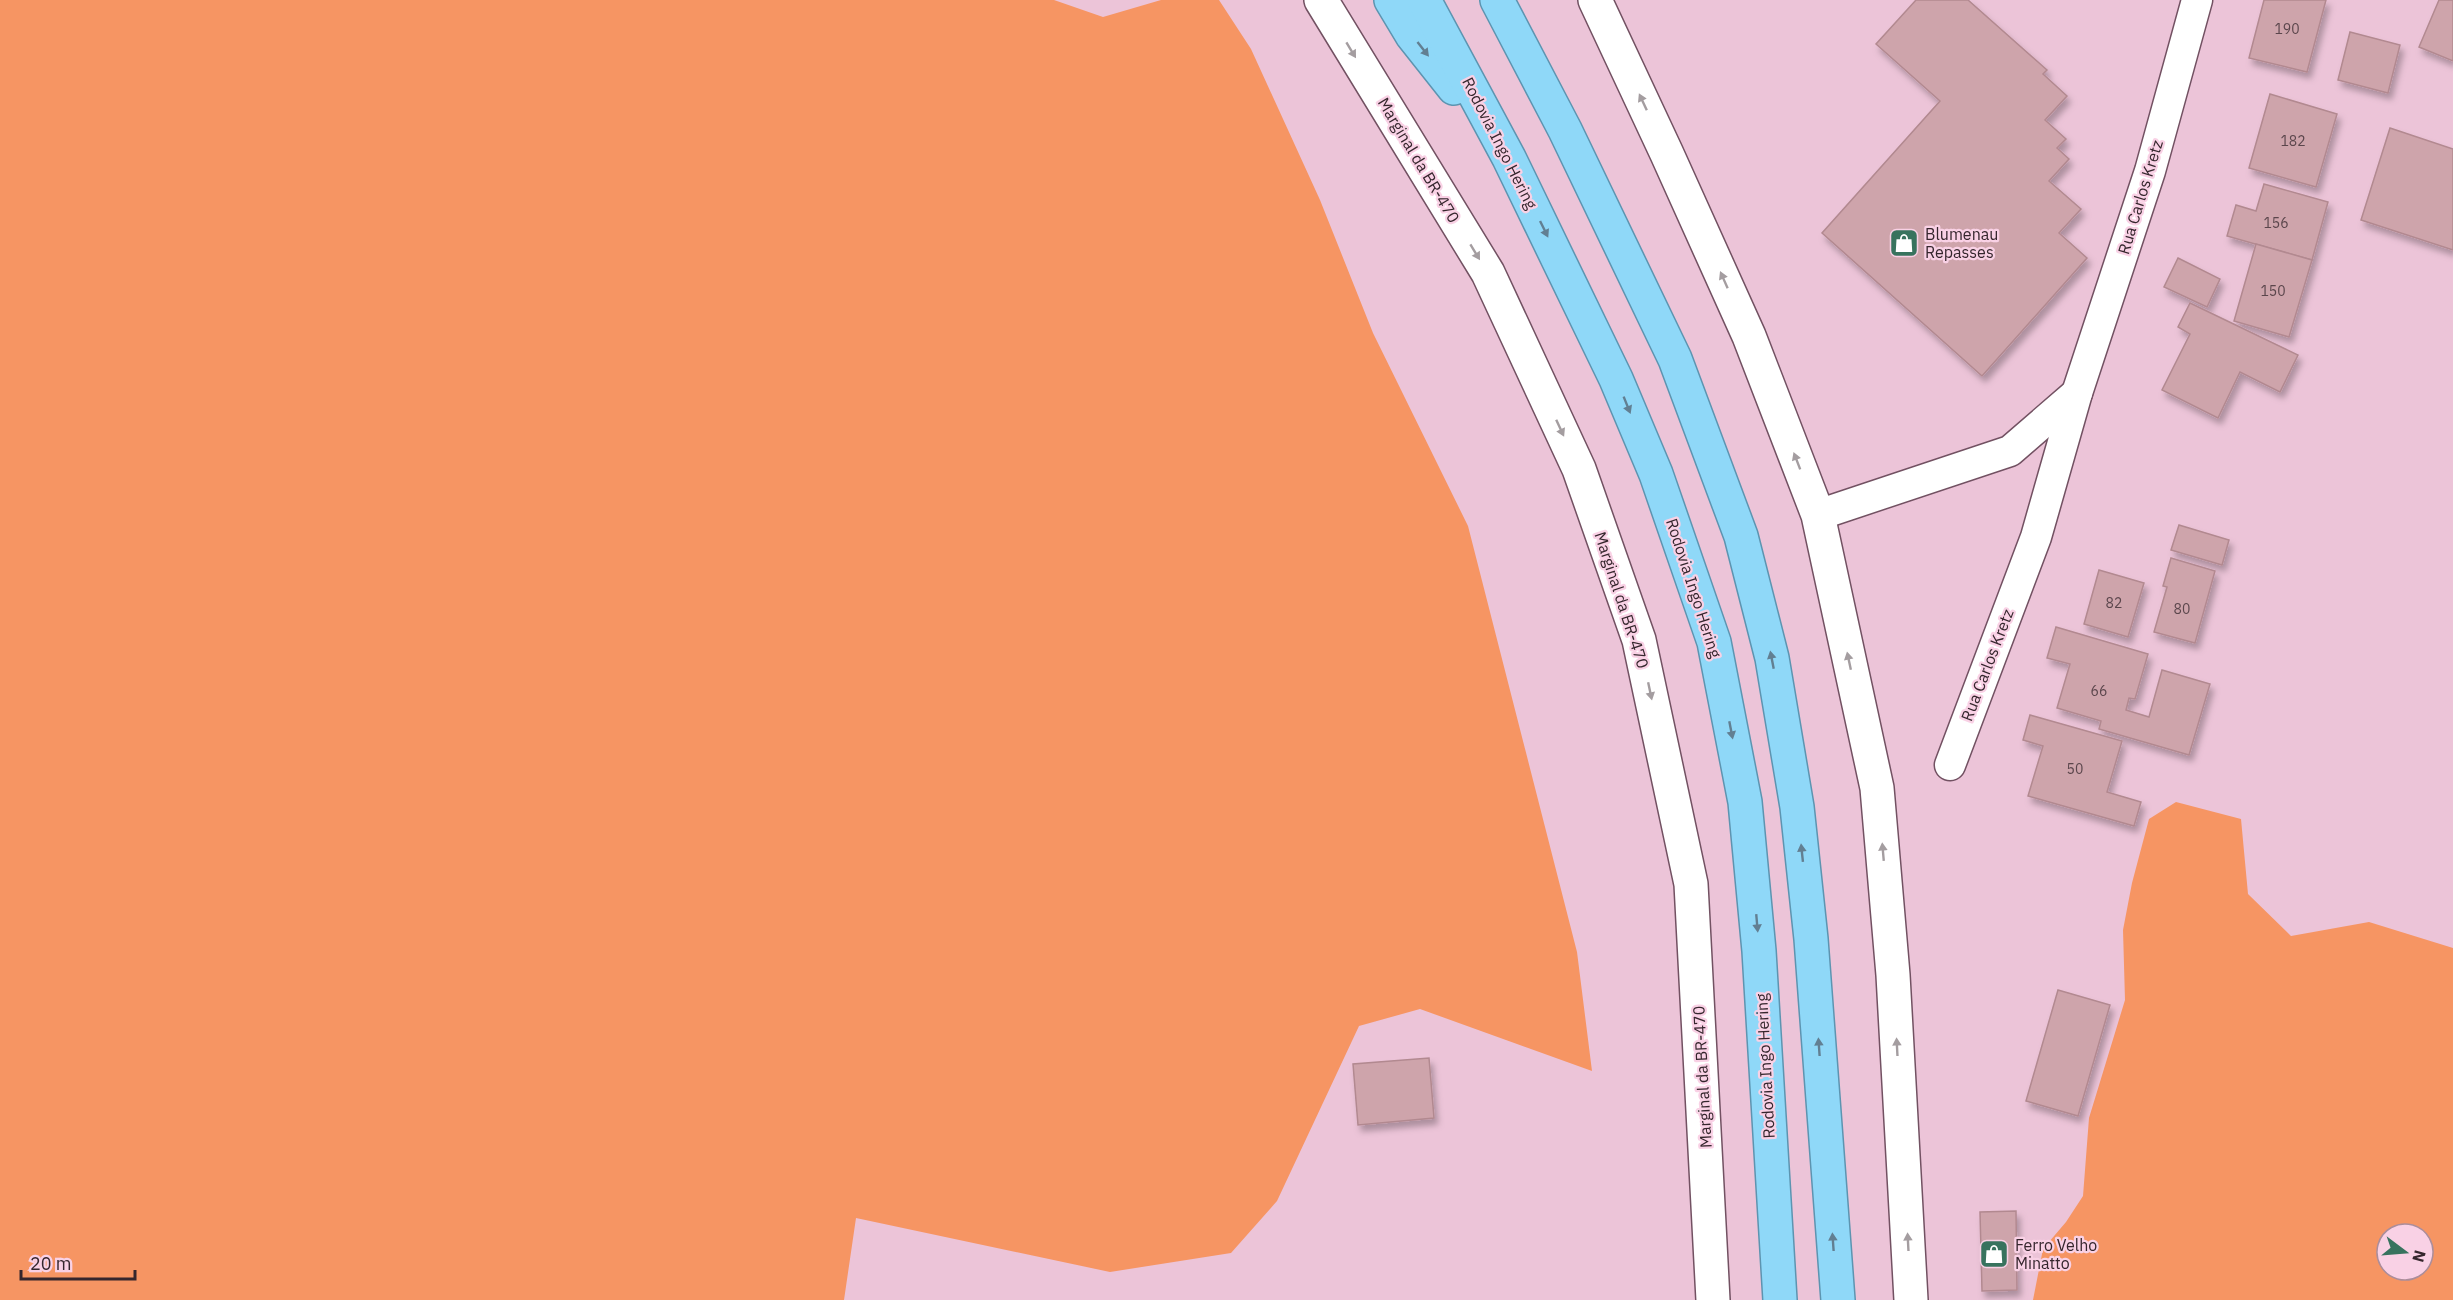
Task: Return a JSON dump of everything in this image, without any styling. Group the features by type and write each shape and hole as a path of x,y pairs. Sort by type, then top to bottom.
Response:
{"highway":[{"path":"1391,0 1412,34 1509,158"},
{"name":"Rodovia Ingo Hering","path":"1424,0 1509,158 1616,379 1656,474 1714,642 1746,814 1759,951 1780,1300"},
{"path":"1497,0 1565,130 1674,359 1741,536 1772,658 1797,807 1811,939 1838,1300"}],"main road":[{"name":"Marginal da BR-470","path":"1321,0 1488,273 1579,469 1639,640 1691,884 1713,1300"},
{"path":"1595,0 1749,336 1818,515 1877,788 1893,975 1911,1300"}],"street":[{"name":"Rua Carlos Kretz","path":"1950,765 2036,537 2078,393 2150,171 2197,0"},
{"path":"1818,515 2010,451 2078,393"}],"shaded area":[{"path":"0,0 1054,0 1103,17 1161,0 1219,0 1251,49 1320,200 1373,333 1468,526 1577,952 1592,1071 1420,1009 1359,1026 1277,1201 1231,1253 1110,1272 856,1218 844,1300 0,1300"},
{"path":"2176,802 2241,819 2248,894 2291,936 2369,922 2453,948 2453,1300 2033,1300 2043,1249 2066,1222 2083,1196 2089,1118 2125,1000 2123,930 2132,883 2149,819"}],"building":[{"path":"1916,0 1968,0 2047,70 2043,74 2067,96 2045,120 2066,139 2057,148 2069,159 2049,181 2081,209 2059,233 2087,258 1982,376 1822,233 1940,101 1876,44"},
{"path":"2264,0 2326,0 2307,72 2249,58"},
{"path":"2439,0 2453,0 2453,61 2419,47"},
{"path":"2350,32 2400,45 2388,93 2338,80"},
{"path":"2270,94 2337,114 2316,187 2249,168"},
{"path":"2390,128 2453,149 2453,250 2361,220"},
{"path":"2264,184 2328,202 2312,260 2227,236 2236,205 2256,211"},
{"path":"2256,244 2312,260 2289,337 2234,321"},
{"path":"2178,258 2220,279 2207,307 2164,287"},
{"path":"2190,303 2298,355 2280,392 2240,372 2218,418 2162,390 2190,334 2178,327"},
{"path":"2179,525 2229,540 2222,565 2171,550"},
{"path":"2171,558 2215,571 2195,643 2154,632 2167,587 2163,586"},
{"path":"2099,570 2144,583 2128,637 2084,624"},
{"path":"2056,627 2148,654 2135,699 2129,698 2126,710 2149,717 2162,670 2210,684 2189,755 2099,729 2101,721 2057,708 2070,664 2047,658"},
{"path":"2030,715 2122,741 2107,792 2141,802 2134,826 2028,796 2043,746 2023,740"},
{"path":"2058,990 2110,1005 2078,1116 2026,1101"},
{"path":"1429,1058 1434,1118 1358,1125 1353,1064"},
{"path":"2016,1211 2017,1290 1982,1291 1980,1212"}],"place":[{"name":"Blumenau Repasses","path":"1904,243"},
{"name":"Ferro Velho Minatto","path":"1994,1254"}]}
